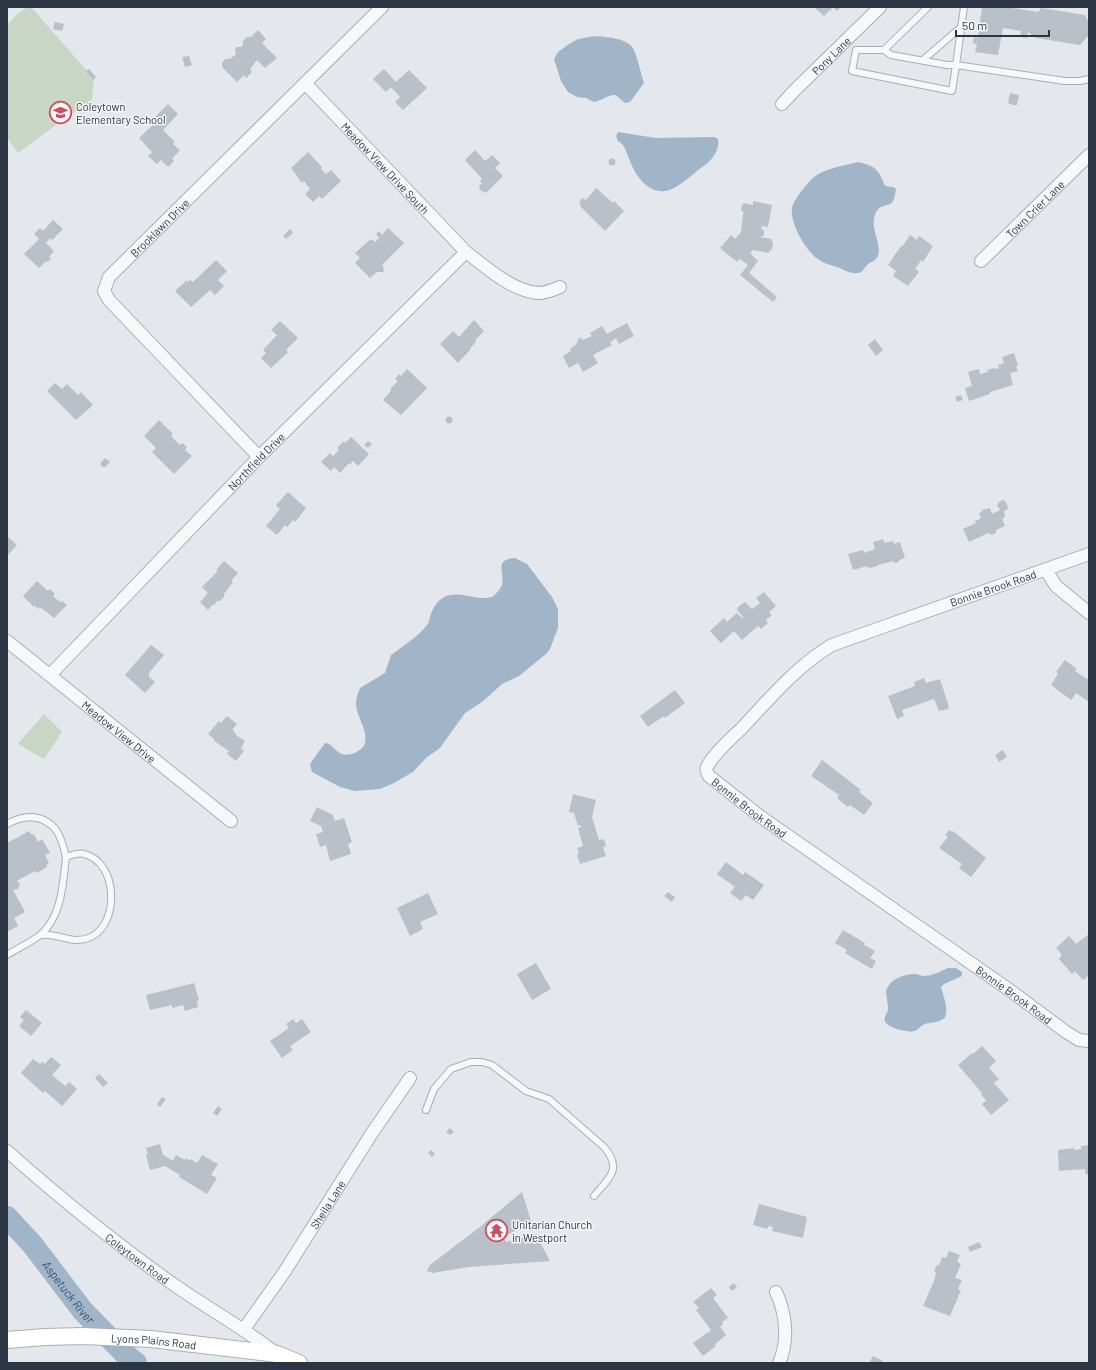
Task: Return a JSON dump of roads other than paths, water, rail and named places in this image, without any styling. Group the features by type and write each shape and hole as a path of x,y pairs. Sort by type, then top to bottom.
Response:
{"street":[{"name":"Brooklawn Drive","path":"259,457 109,300 104,291 109,277 306,84 382,7"},
{"name":"Pony Lane","path":"782,104 880,7"},
{"name":"Meadow View Drive South","path":"306,84 466,252 516,287 528,292 540,293 560,287"},
{"name":"Town Crier Lane","path":"984,258 1089,155"},
{"name":"Northfield Drive","path":"50,675 259,457 466,252"},
{"name":"Bonnie Brook Road","path":"1089,554 832,645 819,652 807,662 721,749 707,766 706,772 761,817 1000,982 1066,1032 1079,1040 1089,1041"},
{"path":"1046,570 1056,586 1089,613"},
{"name":"Meadow View Drive","path":"7,641 231,821"},
{"name":"Sheila Lane","path":"244,1329 285,1271 360,1152 410,1078"},
{"name":"Coleytown Road","path":"7,1151 67,1202 153,1270 195,1299 244,1329 277,1354"},
{"path":"776,1292 782,1307 784,1324 784,1347 779,1363"},
{"name":"Lyons Plains Road","path":"7,1340 45,1337 94,1336 151,1339 277,1354 299,1363"}],"lane":[{"path":"884,50 928,7"},
{"path":"964,7 960,28 956,65 952,91 852,71 856,50 884,50 891,55 947,65 956,65 1065,80 1080,81 1089,79"},
{"path":"923,60 960,28"},
{"path":"7,824 30,816 41,818 56,830 62,842 66,857 65,879 61,898 50,923 40,935 7,955"},
{"path":"40,935 56,935 74,940 90,938 102,927 108,917 111,884 103,866 96,859 84,853 66,857"},
{"path":"426,1110 434,1089 451,1069 471,1062 482,1062 492,1066 526,1091 549,1099 604,1147 611,1155 614,1163 613,1171 610,1178 594,1196"}],"water":[{"path":"595,36 621,40 633,48 644,83 630,102 625,103 615,95 594,102 586,98 577,97 568,92 561,81 554,59 558,52 578,39"},
{"path":"618,132 656,138 714,137 718,139 718,146 711,160 705,165 676,187 661,191 647,186 637,175 624,147 618,141 616,136"},
{"path":"858,162 873,167 879,172 885,186 896,189 892,203 879,208 875,215 874,226 879,249 876,259 868,264 859,273 854,273 822,262 811,253 802,241 795,227 792,208 795,201 810,180 823,172"},
{"path":"515,558 527,564 552,597 558,609 558,628 550,649 546,654 519,676 502,684 482,702 465,713 440,748 426,758 413,772 392,784 380,789 355,791 340,787 312,772 310,765 325,743 331,745 338,752 345,755 355,753 364,746 365,735 356,703 360,688 385,673 391,655 412,640 424,629 437,603 446,596 455,594 482,598 492,597 498,592 502,585 502,564 508,559"},
{"path":"948,968 956,968 962,972 962,976 944,984 941,987 946,1010 945,1017 943,1019 927,1023 915,1031 904,1031 886,1023 885,1017 888,1009 886,990 894,980 906,975 915,974 927,976"}],"waterway":[{"name":"Aspetuck River","path":"7,1217 32,1244 83,1311 127,1356 136,1363"}],"place":[{"name":"Coleytown Elementary School","path":"60,112"},
{"name":"Unitarian Church in Westport","path":"496,1230"}]}
